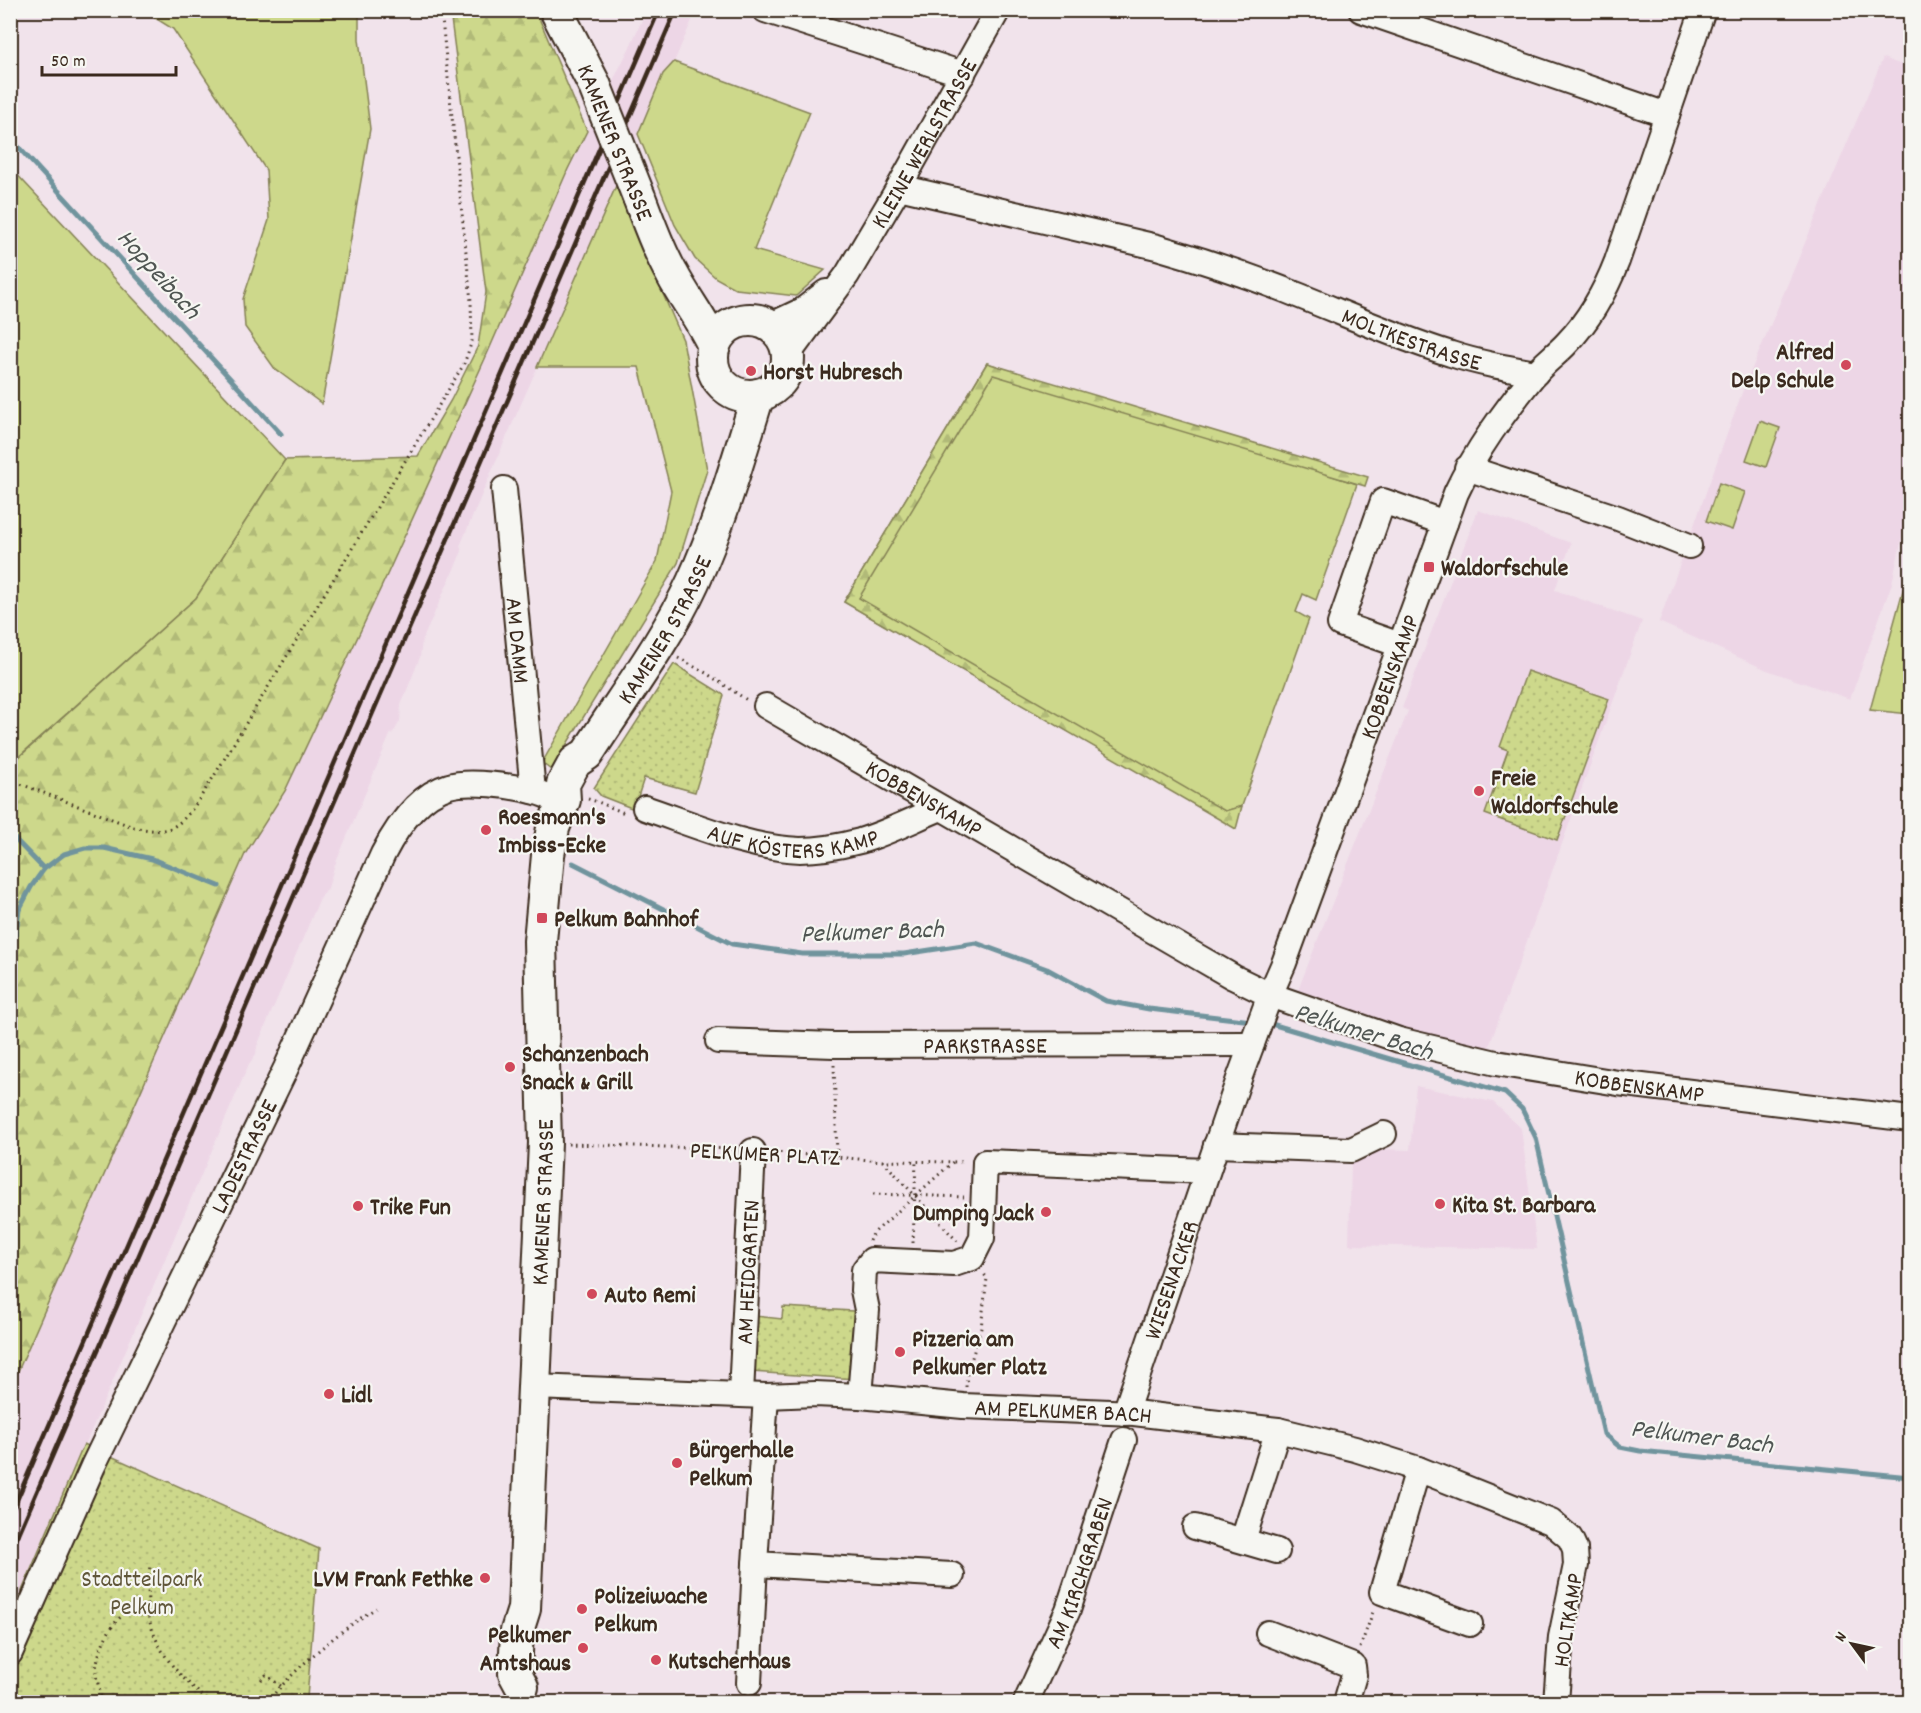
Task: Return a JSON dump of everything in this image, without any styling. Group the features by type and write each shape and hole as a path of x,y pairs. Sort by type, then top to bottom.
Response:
{"main road":[{"name":"KAMENER STRASSE","path":"556,10 594,84 663,257 706,328 714,346"},
{"name":"KAMENER STRASSE","path":"672,275 737,323"},
{"path":"750,321 769,326 782,338 788,355 783,378 772,389 743,392 717,378 712,362 714,346 721,334 737,323 750,321"},
{"name":"KAMENER STRASSE","path":"522,1695 515,1674 517,1631 524,1609 545,1143 540,941 548,855 553,828 563,801 575,790 586,768 587,754 656,646 692,584 725,495 743,392"}],"street":[{"path":"765,10 963,74"},
{"name":"KLEINE WERLSTRASSE","path":"788,355 847,275 998,10"},
{"path":"1361,10 1667,115"},
{"path":"1536,373 1584,325 1603,293 1617,261 1703,10"},
{"name":"MOLTKESTRASSE","path":"899,187 1157,247 1195,258 1300,296 1373,327 1453,355 1536,373"},
{"name":"KLEINE WERLSTRASSE","path":"769,326 802,310 847,275"},
{"name":"KOBBENSKAMP","path":"1260,1021 1288,953 1467,468 1499,420 1536,373"},
{"path":"1467,468 1640,526 1689,546"},
{"name":"AM DAMM","path":"504,489 533,791"},
{"path":"1400,645 1340,624 1383,501 1445,523"},
{"name":"KOBBENSKAMP","path":"766,706 1233,977 1260,1021"},
{"name":"LADESTRASSE","path":"10,1653 93,1466 286,1068 395,829 429,796 449,786 474,783 533,791 563,801"},
{"name":"AUF KÖSTERS KAMP","path":"645,808 736,838 769,846 803,850 862,840 941,808"},
{"name":"KOBBENSKAMP","path":"1260,1021 1399,1040 1496,1064 1618,1083 1911,1119"},
{"name":"PARKSTRASSE","path":"718,1041 834,1045 1260,1021"},
{"name":"WIESENACKER","path":"1125,1413 1260,1021"},
{"path":"1216,1145 1351,1150 1384,1134"},
{"name":"AM HEIDGARTEN","path":"741,1394 753,1151"},
{"path":"860,1396 867,1310 863,1290 864,1270 872,1260 954,1264 972,1258 982,1238 985,1162 1207,1171"},
{"name":"AM PELKUMER BACH","path":"534,1387 766,1396 799,1393 860,1396 963,1406 1125,1413 1278,1430 1351,1448 1418,1469 1551,1522 1570,1538"},
{"path":"749,1683 766,1396"},
{"path":"1243,1540 1278,1430"},
{"name":"AM KIRCHGRABEN","path":"1026,1702 1068,1610 1124,1440"},
{"path":"1418,1469 1382,1592 1470,1624"},
{"path":"1195,1527 1277,1551"},
{"name":"HOLTKAMP","path":"1556,1702 1561,1637 1576,1565 1575,1549 1570,1538"},
{"path":"755,1564 952,1575"},
{"path":"1268,1633 1353,1666 1354,1675 1346,1702"}],"path":[{"path":"10,780 133,827 153,830 170,828 190,812 464,364 472,340 471,301 441,10"},
{"path":"656,646 706,673 748,700 766,706"},
{"path":"563,801 590,800 641,819 645,808"},
{"path":"834,1045 837,1156"},
{"name":"PELKUMER PLATZ","path":"545,1143 753,1151 883,1161 985,1162"},
{"path":"913,1262 916,1161"},
{"path":"872,1260 869,1251 870,1238 953,1162"},
{"path":"873,1194 984,1197"},
{"path":"150,1563 147,1611 160,1650 172,1667 209,1702"},
{"path":"1353,1666 1377,1598 1382,1592"},
{"path":"267,1702 280,1686 325,1644 376,1608"},
{"path":"102,1702 96,1674 98,1653 104,1639 121,1618 131,1610 147,1611"},
{"path":"261,1680 266,1675 280,1686"}],"shaded area":[{"path":"646,11 696,11 674,62 663,74 611,200 499,454 460,546 462,551 422,641 420,657 401,705 400,721 390,735 334,867 328,888 320,898 257,1046 256,1054 249,1064 11,1617 11,1387 245,854 285,791 386,577 568,169"},
{"name":"Alfred Delp Schule","path":"1883,58 1910,68 1910,503 1892,583 1850,699 1767,670 1659,622 1743,390"},
{"name":"Freie Waldorfschule","path":"1478,510 1571,543 1555,590 1642,621 1485,1058 1298,990 1408,711 1402,708"},
{"name":"Kita St. Barbara","path":"1416,1086 1493,1102 1521,1128 1537,1249 1349,1245 1351,1162 1376,1149 1410,1150"}],"green space":[{"path":"144,11 359,11 359,39 370,129 322,404 275,369 245,327 243,299 269,220 266,170 173,29"},
{"path":"450,11 536,11 587,131 386,577 285,791 245,854 11,1387 11,757 17,759 196,598 285,460 418,456 451,400 478,346 486,292"},
{"path":"674,62 810,112 754,250 825,270 796,296 736,289 716,278 695,259 675,225 638,134 663,74"},
{"path":"10,167 285,460 196,598 16,759 10,757"},
{"path":"616,186 683,340 707,470 678,563 551,770 542,763 657,561 671,491 639,367 537,367"},
{"path":"987,363 1357,484 1316,600 1303,594 1296,612 1309,619 1242,806 1226,811 1222,820 844,602"},
{"path":"987,363 1368,477 1365,486 993,375 859,598 1225,811 1242,806 1236,829 844,602"},
{"path":"1760,421 1780,428 1766,467 1746,460"},
{"path":"1719,483 1745,492 1732,530 1706,521"},
{"path":"1910,565 1910,714 1870,710"},
{"path":"674,664 724,695 695,792 644,778 634,809 601,796 594,788"},
{"path":"1527,671 1609,699 1557,840 1485,814 1508,750 1500,747"},
{"path":"783,1307 853,1311 861,1322 856,1379 751,1372 755,1316 782,1319"},
{"name":"Stadtteilpark Pelkum","path":"84,1444 319,1549 307,1698 310,1702 11,1702 11,1617"}],"waterway":[{"name":"Hoppeibach","path":"10,138 281,434"},
{"name":"Pelkumer Bach","path":"10,834 44,869"},
{"path":"10,1073 16,987 13,954 19,910 44,869 64,854 85,848 104,848 152,859 219,886"},
{"name":"Pelkumer Bach","path":"573,863 732,944 802,954 904,954 976,943 1047,969 1106,1001 1149,1009 1252,1021"},
{"name":"Pelkumer Bach","path":"1268,1023 1505,1093 1522,1109 1536,1138 1604,1434 1620,1447 1640,1451 1910,1477"}],"railway":[{"path":"10,1516 659,10"},
{"path":"10,1554 676,10"}],"place":[{"name":"Alfred Delp Schule","path":"1846,365"},
{"name":"Horst Hubresch","path":"751,371"},
{"name":"Waldorfschule","path":"1429,567"},
{"name":"Freie Waldorfschule","path":"1479,791"},
{"name":"Roesmann's Imbiss-Ecke","path":"486,830"},
{"name":"Pelkum Bahnhof","path":"542,918"},
{"name":"Schanzenbach Snack & Grill","path":"510,1067"},
{"name":"Kita St. Barbara","path":"1440,1204"},
{"name":"Trike Fun","path":"358,1206"},
{"name":"Dumping Jack","path":"1046,1212"},
{"name":"Auto Remi","path":"592,1294"},
{"name":"Pizzeria am Pelkumer Platz","path":"900,1352"},
{"name":"Lidl","path":"329,1394"},
{"name":"Bürgerhalle Pelkum","path":"677,1463"},
{"name":"LVM Frank Fethke","path":"485,1578"},
{"name":"Polizeiwache Pelkum","path":"582,1609"},
{"name":"Pelkumer Amtshaus","path":"583,1648"},
{"name":"Kutscherhaus","path":"656,1660"}]}
